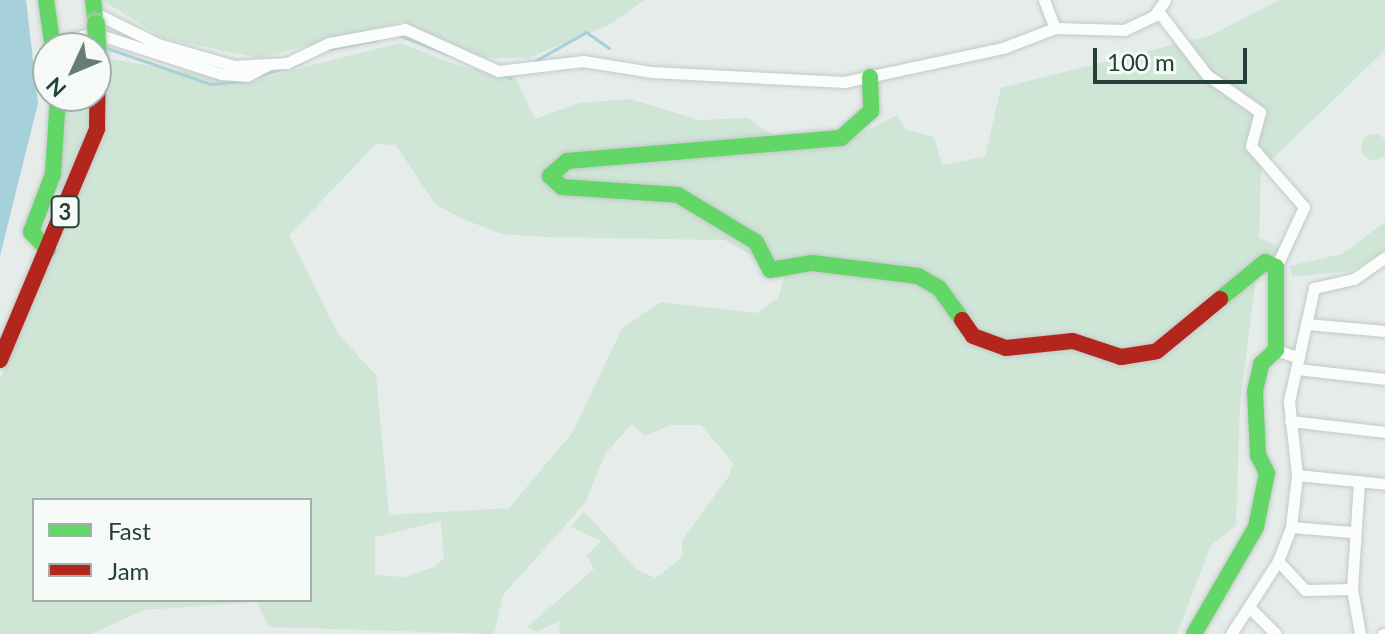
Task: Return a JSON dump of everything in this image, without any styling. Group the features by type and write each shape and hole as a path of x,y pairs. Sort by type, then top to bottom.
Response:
{"street":[{"path":"46,0 51,32"},
{"path":"1044,0 1055,28"},
{"path":"112,39 221,74 247,76 329,43 405,29 498,71 583,61 739,78 870,77 1003,48 1055,28 1124,30 1162,5 1207,75 1260,112 1251,146 1304,207 1276,267 1276,350 1257,375 1258,455 1267,473 1256,527 1194,634"},
{"path":"95,12 158,44 234,66 268,65"},
{"name":"3","path":"0,360 97,129 95,12"},
{"path":"870,77 871,111 841,138 567,161 550,176 562,187 678,195 756,242 770,270 812,263 918,276 939,288 973,336 1006,348 1073,341 1121,357 1157,351 1265,262 1276,267"},
{"path":"48,250 31,232 53,174 57,112"},
{"path":"1231,634 1251,609 1278,561 1291,527 1297,475 1290,421 1314,288 1354,279 1385,257"},
{"path":"1307,324 1385,331"},
{"path":"1276,350 1298,364 1385,379"},
{"path":"1290,421 1385,432"},
{"path":"1297,475 1385,484"},
{"path":"1359,481 1352,532 1352,589 1360,634"},
{"path":"1291,527 1352,532"},
{"path":"1278,561 1305,590 1352,589"},
{"path":"1251,609 1276,634"}],"green space":[{"path":"102,0 644,0 609,25 528,58 487,58 436,42 403,21 259,58 163,38"},
{"path":"1279,0 1385,0 1385,50 1261,170 1259,238 1284,248 1278,261 1258,262 1240,403 1236,525 1211,545 1177,634 560,634 559,621 537,632 527,627 594,569 587,556 601,541 571,527 584,511 637,570 656,578 682,557 682,540 729,476 733,463 701,425 671,425 644,436 632,424 606,453 585,503 503,595 494,634 269,627 257,602 143,610 92,634 0,634 0,379 75,204 57,188 64,112 112,112 112,59 250,81 400,43 462,67 514,75 535,119 580,103 630,99 699,120 748,118 792,149 847,141 897,115 906,130 934,137 942,165 985,157 1001,88 1212,35","holes":["376,144 396,145 435,204 502,234 725,240 785,275 778,298 756,313 661,302 622,328 573,432 509,508 389,515 376,375 338,334 289,235","441,521 444,558 434,567 404,577 375,575 375,537"]},
{"path":"1374,134 1383,138 1386,152 1383,156 1374,160 1365,156 1361,147 1365,138"},
{"path":"1385,222 1385,251 1369,261 1350,271 1293,277 1289,266 1342,254"}],"water":[{"path":"0,0 26,0 32,52 32,112 36,112 0,256"}],"waterway":[{"path":"535,61 586,32 609,48"},
{"path":"399,35 510,78"},
{"path":"329,49 376,40"},
{"path":"112,50 210,84 248,81"},
{"path":"258,76 300,63"}],"traffic: fast":[{"path":"46,0 51,32"},
{"path":"93,0 96,24"},
{"path":"96,24 96,32"},
{"path":"870,77 871,111 841,138 567,161 550,176 562,187 678,195 756,242 770,270 812,263 918,276 939,288 962,320"},
{"path":"48,250 31,232 53,174 57,112"},
{"path":"1194,634 1256,527 1267,473 1258,455 1255,391 1261,364 1276,350 1276,267 1265,262 1220,299"}],"traffic: jam":[{"path":"0,360 97,129 97,112"},
{"path":"962,320 973,336 1006,348 1073,341 1121,357 1157,351 1220,299"}]}
